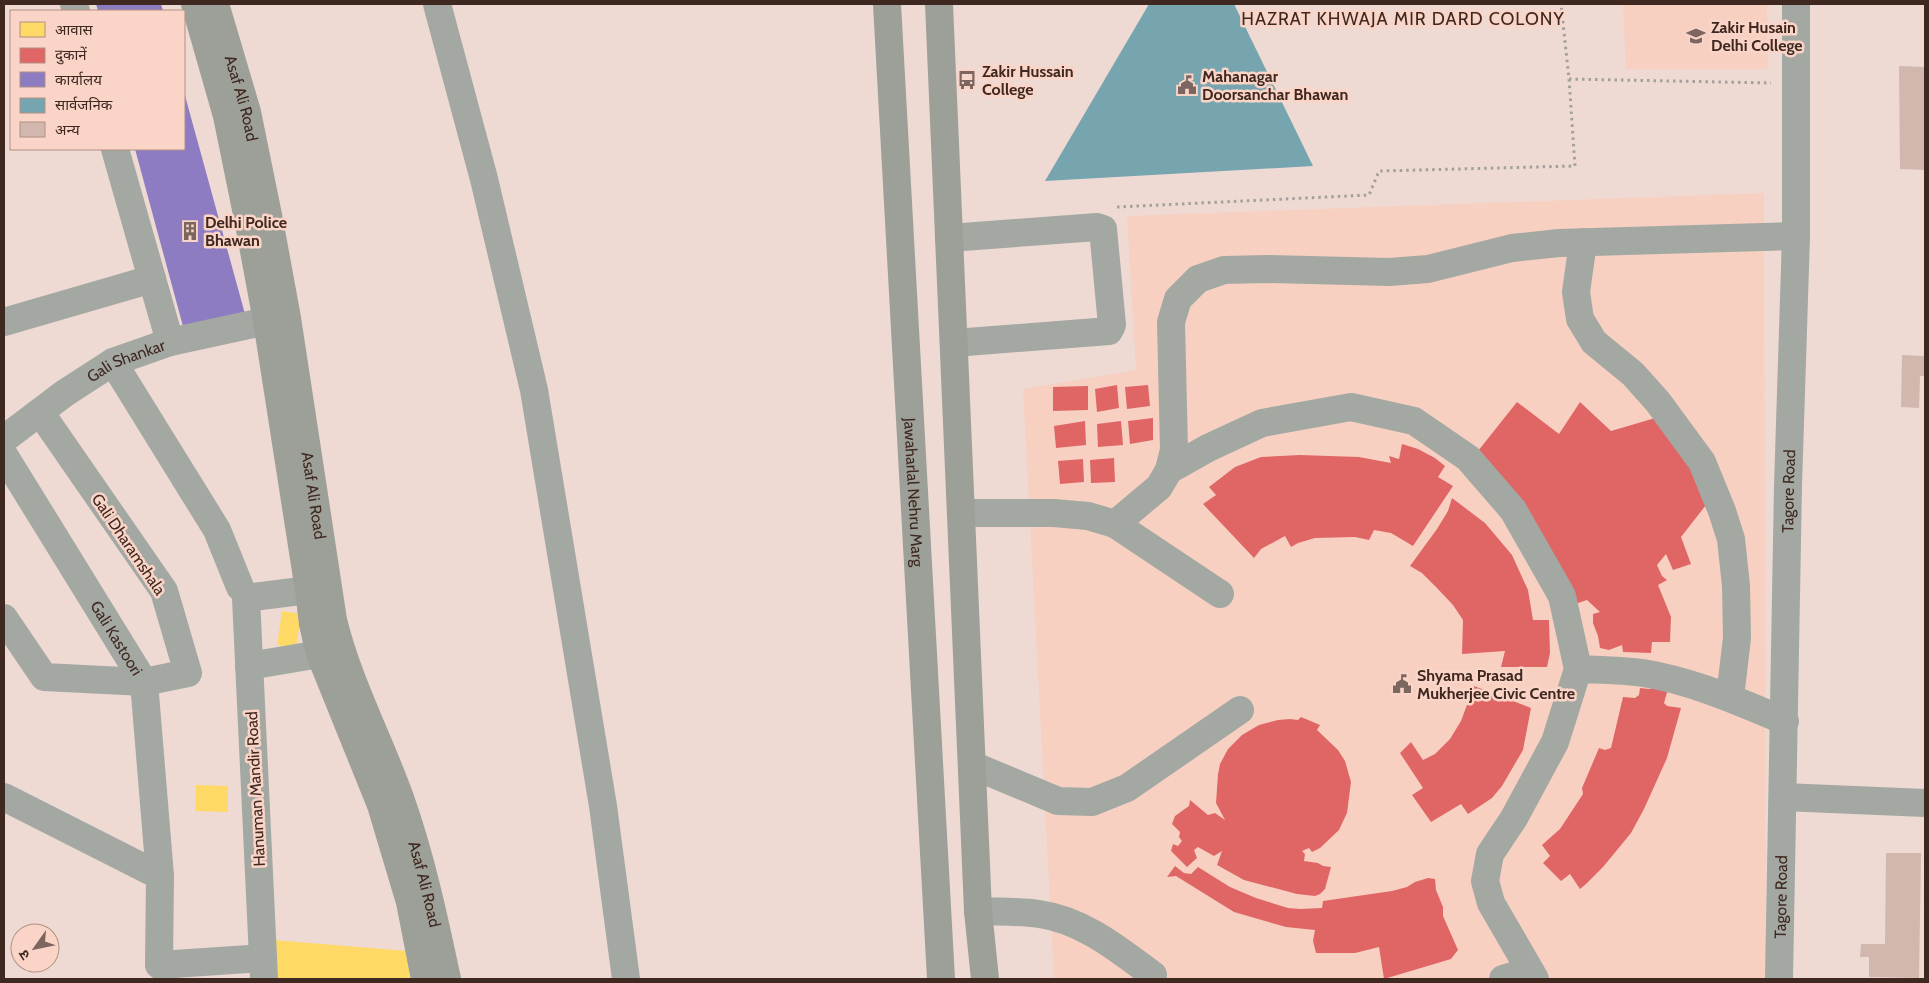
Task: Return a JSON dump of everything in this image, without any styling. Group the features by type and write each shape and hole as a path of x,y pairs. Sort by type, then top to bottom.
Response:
{"main road":[{"name":"Asaf Ali Road","path":"195,4 227,116 267,321 313,624 320,654 381,805 410,902 425,979"},
{"name":"Asaf Ali Road","path":"215,4 247,112 271,230 287,318 333,620 340,648 400,799 430,897 447,979"},
{"name":"Jawaharlal Nehru Marg","path":"887,4 942,979"},
{"path":"939,4 978,911 985,979"}],"street":[{"path":"437,4 484,179 534,390 602,796 626,979"},
{"name":"Tagore Road","path":"1779,979 1788,486 1796,236 1796,4"},
{"path":"115,150 170,342"},
{"path":"949,238 1098,227 1103,229 1112,325 1108,331 954,343"},
{"path":"1115,524 1159,487 1169,470 1174,450 1171,322 1178,299 1198,279 1224,270 1267,269 1389,272 1428,269 1512,248 1583,242 1796,236"},
{"path":"1583,242 1576,292 1580,319 1594,342 1633,374 1658,402 1702,462 1722,511 1731,539 1736,586 1737,638 1730,697"},
{"path":"4,322 152,280"},
{"name":"Gali Shankar","path":"4,439 65,393 113,362 170,342 267,321"},
{"name":"Hanuman Mandir Road","path":"113,362 217,530 243,592 249,666 263,969"},
{"path":"1169,470 1208,448 1262,423 1351,408 1414,421 1468,458 1513,510 1562,596 1578,669 1555,742 1514,818 1490,854 1485,881 1491,903 1532,975 1503,979"},
{"name":"Gali Dharamshala","path":"40,412 164,591 188,673 144,682"},
{"name":"Gali Kastoori","path":"4,455 144,682 160,876 159,965 263,969"},
{"path":"961,513 1054,513 1088,516 1115,524 1220,594"},
{"path":"243,592 309,590"},
{"path":"4,618 44,677 144,682"},
{"path":"249,666 320,654"},
{"path":"1578,669 1643,673 1681,682 1730,697 1785,721"},
{"path":"972,765 1058,801 1092,802 1127,788 1240,710"},
{"path":"4,797 160,876"},
{"path":"1783,797 1925,803"},
{"path":"978,911 1040,914 1076,925 1107,940 1153,975"}],"path":[{"path":"1114,207 1369,194 1379,171 1575,166 1569,79 1561,4"},
{"path":"1569,79 1795,84"}],"shaded area":[{"name":"Zakir Husain Delhi College","path":"1623,4 1767,4 1768,69 1626,69"},
{"name":"Shyama Prasad Mukherjee Civic Centre","path":"1764,193 1766,979 1054,979 1023,389 1136,370 1127,216"}],"building: आवास":[{"path":"282,611 301,614 296,648 277,645"},
{"path":"196,785 228,786 228,812 195,811"},
{"path":"273,940 407,951 410,979 273,979"}],"building: दुकानें":[{"path":"1117,385 1119,408 1097,412 1095,389"},
{"path":"1148,385 1150,406 1127,409 1125,387"},
{"path":"1088,386 1088,410 1053,411 1053,387"},
{"path":"1517,402 1559,434 1580,402 1611,431 1662,416 1713,496 1681,537 1691,564 1673,570 1666,554 1657,565 1662,576 1667,580 1658,585 1671,617 1670,642 1652,642 1651,653 1623,652 1622,645 1609,650 1600,648 1593,623 1593,614 1600,612 1587,600 1578,603 1569,596 1478,451"},
{"path":"1153,418 1153,440 1130,444 1128,421"},
{"path":"1085,421 1086,445 1056,448 1054,426"},
{"path":"1121,421 1123,445 1098,447 1097,424"},
{"path":"1402,444 1418,449 1445,466 1438,477 1453,486 1413,546 1391,533 1374,530 1369,540 1355,537 1315,538 1291,547 1285,536 1261,549 1254,558 1203,504 1216,495 1209,487 1235,467 1261,457 1300,455 1359,457 1391,463 1389,456 1399,459"},
{"path":"1114,458 1115,482 1091,483 1090,460"},
{"path":"1083,459 1084,482 1060,484 1058,461"},
{"path":"1452,498 1485,523 1512,555 1528,590 1533,620 1549,620 1550,653 1547,667 1501,667 1505,651 1462,654 1463,620 1453,605 1436,587 1422,573 1410,566 1437,529 1448,511"},
{"path":"1474,686 1531,708 1523,750 1502,786 1492,798 1468,814 1461,804 1431,822 1412,795 1423,788 1400,753 1411,742 1423,760 1435,754 1450,739 1461,721"},
{"path":"1664,686 1668,689 1664,703 1667,706 1681,708 1667,758 1644,809 1631,833 1586,884 1580,889 1570,874 1561,881 1543,863 1550,856 1542,845 1560,829 1583,794 1582,788 1599,748 1605,750 1611,748 1623,697 1635,698 1639,695 1640,688 1649,689"},
{"path":"1301,717 1320,725 1317,730 1338,750 1345,761 1351,782 1347,813 1339,830 1320,848 1312,852 1309,848 1302,851 1305,854 1304,861 1331,867 1325,889 1315,896 1297,894 1244,880 1217,865 1222,851 1214,856 1198,847 1194,850 1197,858 1187,867 1171,851 1173,844 1178,846 1182,841 1179,837 1180,832 1172,824 1175,816 1189,806 1190,800 1208,815 1215,813 1225,820 1216,803 1220,764 1228,749 1242,735 1259,725 1278,720 1298,720"},
{"path":"1175,866 1184,873 1191,874 1198,867 1230,887 1256,898 1288,908 1300,909 1322,908 1323,901 1392,891 1428,878 1435,879 1436,890 1443,907 1443,916 1458,950 1451,959 1384,979 1379,947 1355,953 1316,953 1313,941 1315,930 1286,927 1234,912 1176,876 1167,877"}],"building: कार्यालय":[{"path":"96,4 161,4 163,10 98,10"},
{"name":"Delhi Police Bhawan","path":"185,96 245,314 184,330 135,150 185,150"}],"building: सार्वजनिक":[{"name":"Mahanagar Doorsanchar Bhawan","path":"1149,4 1234,4 1313,166 1045,181"}],"building: अन्य":[{"path":"1899,66 1925,67 1925,170 1900,169"},
{"path":"1902,355 1925,356 1925,376 1920,376 1919,408 1901,407"},
{"path":"1886,853 1921,853 1919,978 1869,977 1869,957 1860,957 1861,944 1885,944"}],"place":[{"name":"Zakir Husain Delhi College","path":"1696,36"},
{"name":"Zakir Hussain College","path":"967,80"},
{"name":"Mahanagar Doorsanchar Bhawan","path":"1187,85"},
{"name":"Delhi Police Bhawan","path":"190,231"},
{"name":"Shyama Prasad Mukherjee Civic Centre","path":"1402,684"}],"district":[{"name":"HAZRAT KHWAJA MIR DARD COLONY","path":"1403,19"}]}
